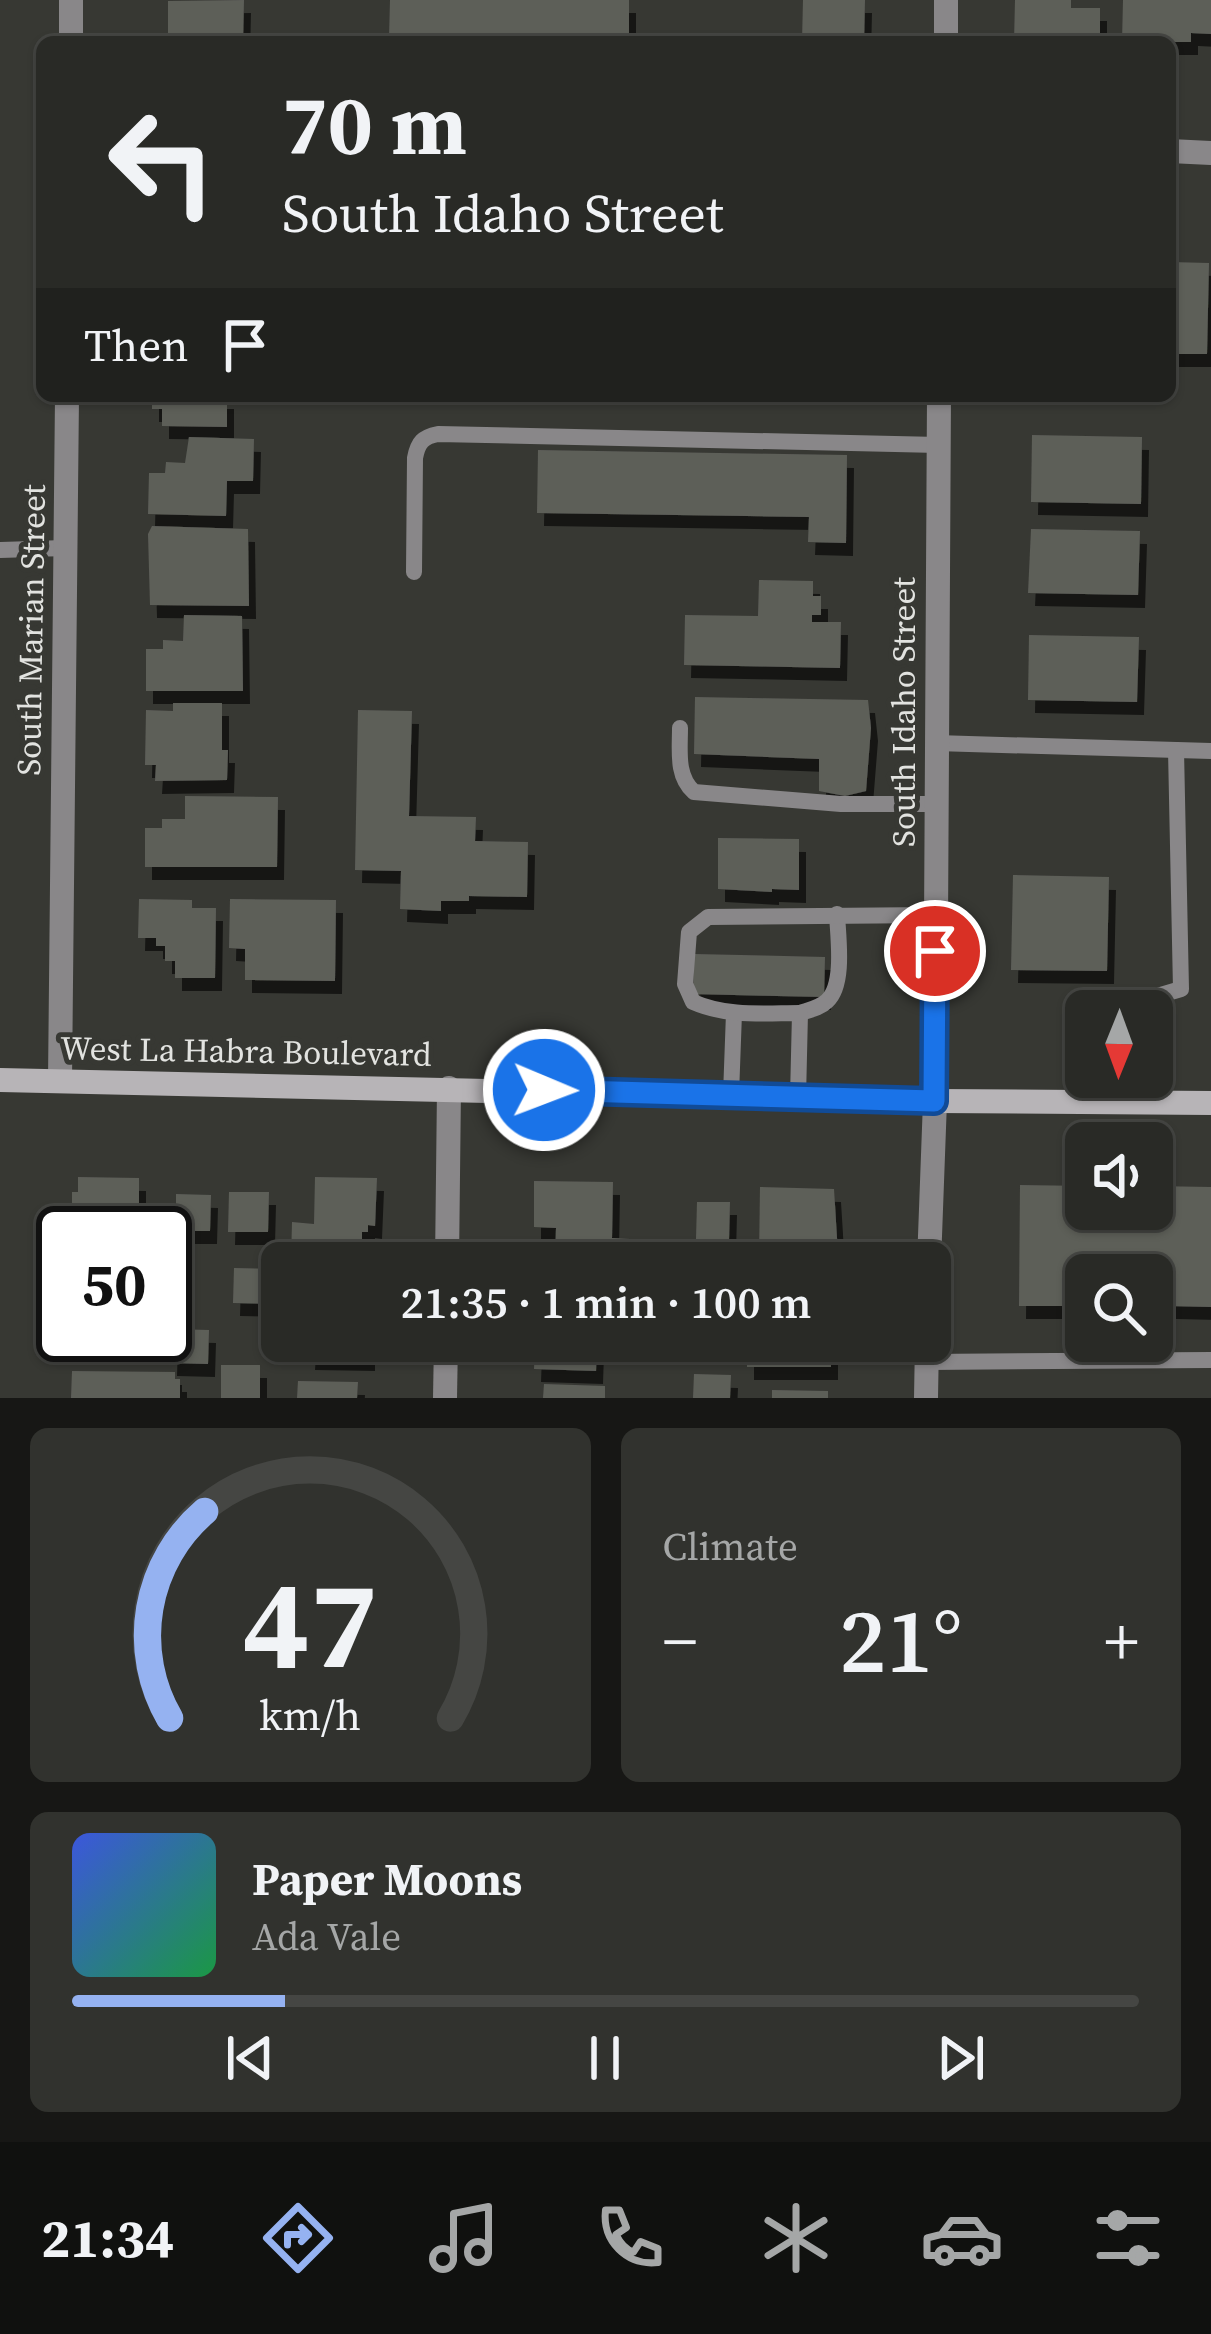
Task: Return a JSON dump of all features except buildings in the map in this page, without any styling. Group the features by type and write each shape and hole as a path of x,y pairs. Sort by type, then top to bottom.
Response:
{"main road":[{"name":"West La Habra Boulevard","path":"0,1080 1211,1103"}],"street":[{"path":"71,0 71,36"},
{"path":"946,0 946,36"},
{"path":"1176,151 1211,153"},
{"name":"South Marian Street","path":"60,1081 67,402"},
{"name":"South Idaho Street","path":"930,1242 939,402"},
{"path":"447,1242 449,1088"},
{"path":"445,1398 446,1362"},
{"path":"926,1398 927,1362"}],"lane":[{"path":"414,572 415,458 424,437 938,445"},
{"path":"0,550 65,548"},
{"path":"680,728 680,769 694,792 821,803 935,804"},
{"path":"936,743 1211,751"},
{"path":"1173,991 1181,989 1177,750"},
{"path":"837,914 832,995 824,1004 800,1013 734,1012 711,1010 693,1001 685,984 686,944 689,932 708,916 752,914 837,914 935,915"},
{"path":"731,1095 734,1012"},
{"path":"799,1098 800,1013"},
{"path":"1076,1098 1076,1102"},
{"path":"951,1353 1211,1360"}],"route":[{"path":"544,1090 934,1101 935,951"}]}
